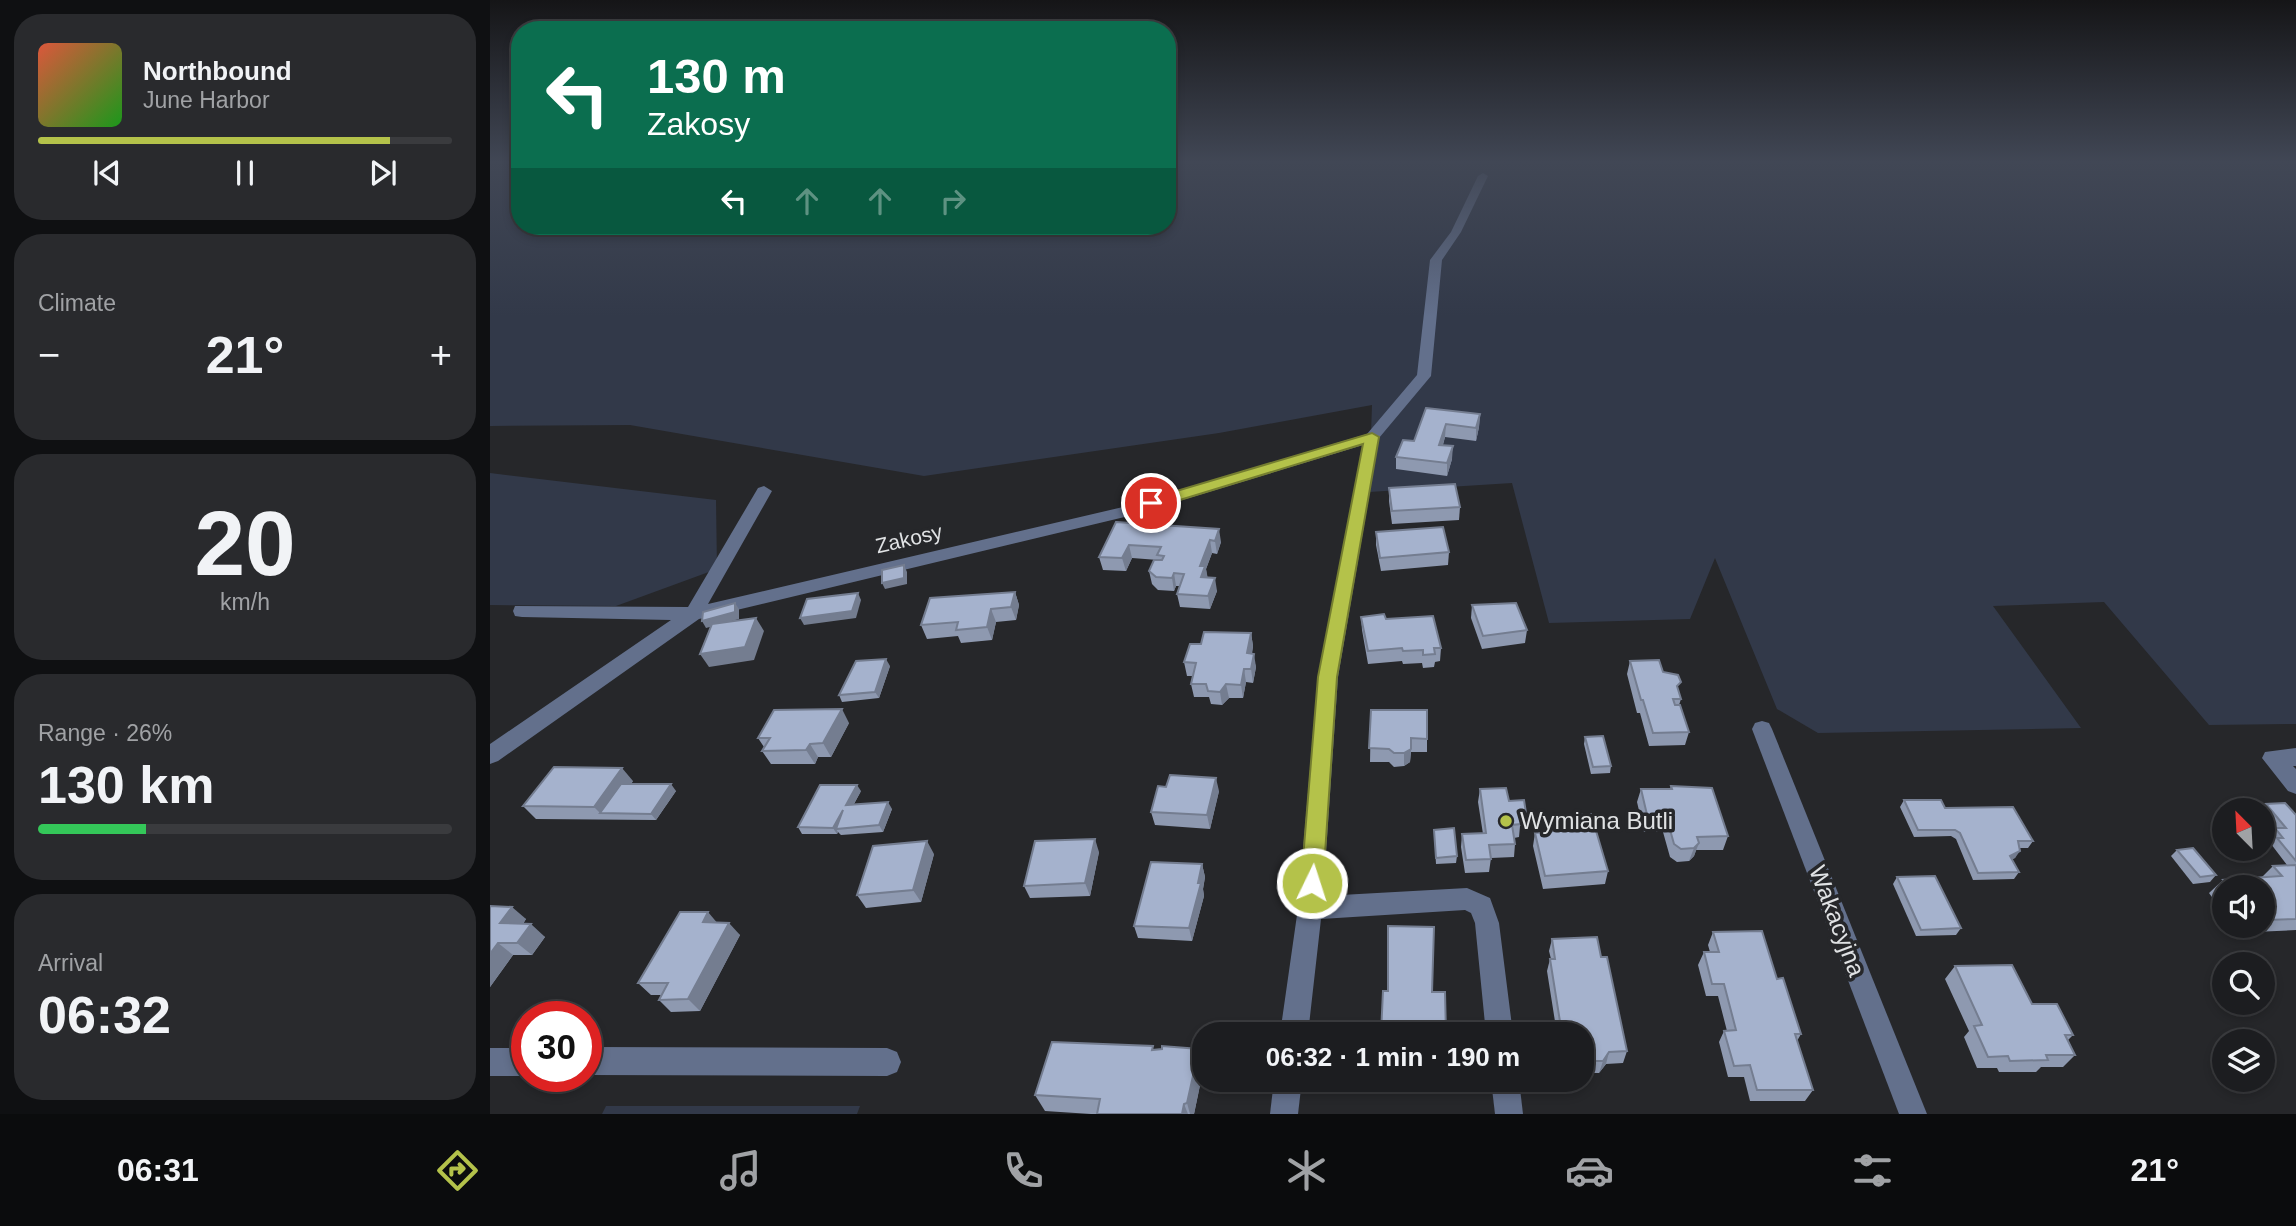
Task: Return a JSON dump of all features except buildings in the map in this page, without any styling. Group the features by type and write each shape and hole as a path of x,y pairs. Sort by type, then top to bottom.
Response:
{"street":[{"path":"1296,1022 1310,908 1328,677 1372,437 1424,376 1436,260 1456,232 1465,214"},
{"name":"Zakosy","path":"490,755 693,614 1127,511 1372,437"},
{"path":"522,611 693,614 764,491"},
{"name":"Wakacyjna","path":"1762,729 1913,1114"},
{"path":"2296,757 2273,758 2296,785"},
{"path":"1310,908 1467,899 1480,906 1487,923 1499,1022"},
{"path":"602,1061 887,1062"},
{"path":"490,1062 511,1062"},
{"path":"1284,1114 1287,1092"},
{"path":"1506,1092 1509,1114"}],"shaded area":[{"path":"490,214 511,214 511,235 1176,235 1176,214 2296,214 2296,724 2209,725 2104,602 1993,606 2081,728 1818,733 1777,709 1715,558 1690,619 1549,623 1512,483 1369,492 1372,405 1219,433 924,476 630,425 490,426"},
{"path":"490,473 716,500 717,569 616,606 490,605"},
{"path":"606,1106 860,1106 857,1114 602,1114"}],"place":[{"name":"Wymiana Butli","path":"1506,821"}],"route":[{"path":"1151,503 1372,437 1328,677 1312,883"}]}
